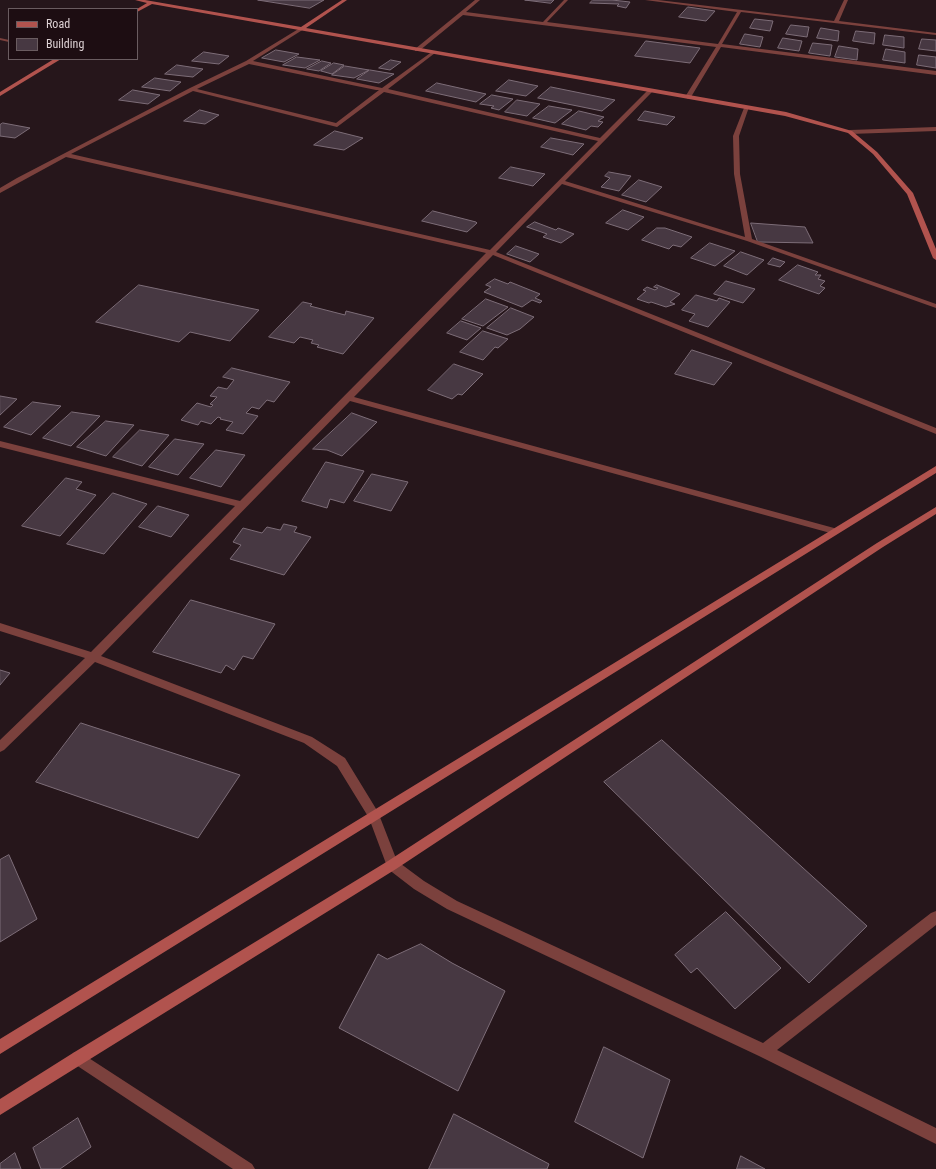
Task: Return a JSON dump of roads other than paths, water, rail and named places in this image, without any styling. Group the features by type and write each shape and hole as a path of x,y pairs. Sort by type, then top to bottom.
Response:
{"street":[{"path":"136,0 152,1 417,50 786,114 850,132 936,129"},
{"path":"0,191 19,179 65,155 192,89 248,62 302,29 345,0"},
{"path":"417,50 478,0"},
{"path":"544,23 566,0"},
{"path":"647,0 936,34"},
{"path":"698,6 702,0"},
{"path":"836,22 846,0"},
{"path":"138,10 152,1"},
{"path":"688,97 740,11"},
{"path":"462,13 936,73"},
{"path":"192,89 337,125 433,52"},
{"path":"0,94 56,60"},
{"path":"248,62 384,90 601,140"},
{"path":"0,747 93,657 650,90"},
{"path":"747,108 736,136 737,174 749,240"},
{"path":"850,132 875,153 910,193 936,258"},
{"path":"65,155 491,252 936,432"},
{"path":"560,182 749,240 936,306"},
{"path":"348,398 834,531"},
{"path":"0,444 242,505"},
{"path":"0,1047 936,469"},
{"path":"0,1108 78,1058 392,865 936,510"},
{"path":"0,627 93,657 308,740 341,762 374,816 392,865 419,885 452,904 764,1050 936,1136"},
{"path":"764,1050 936,917"},
{"path":"78,1058 247,1169"}]}
